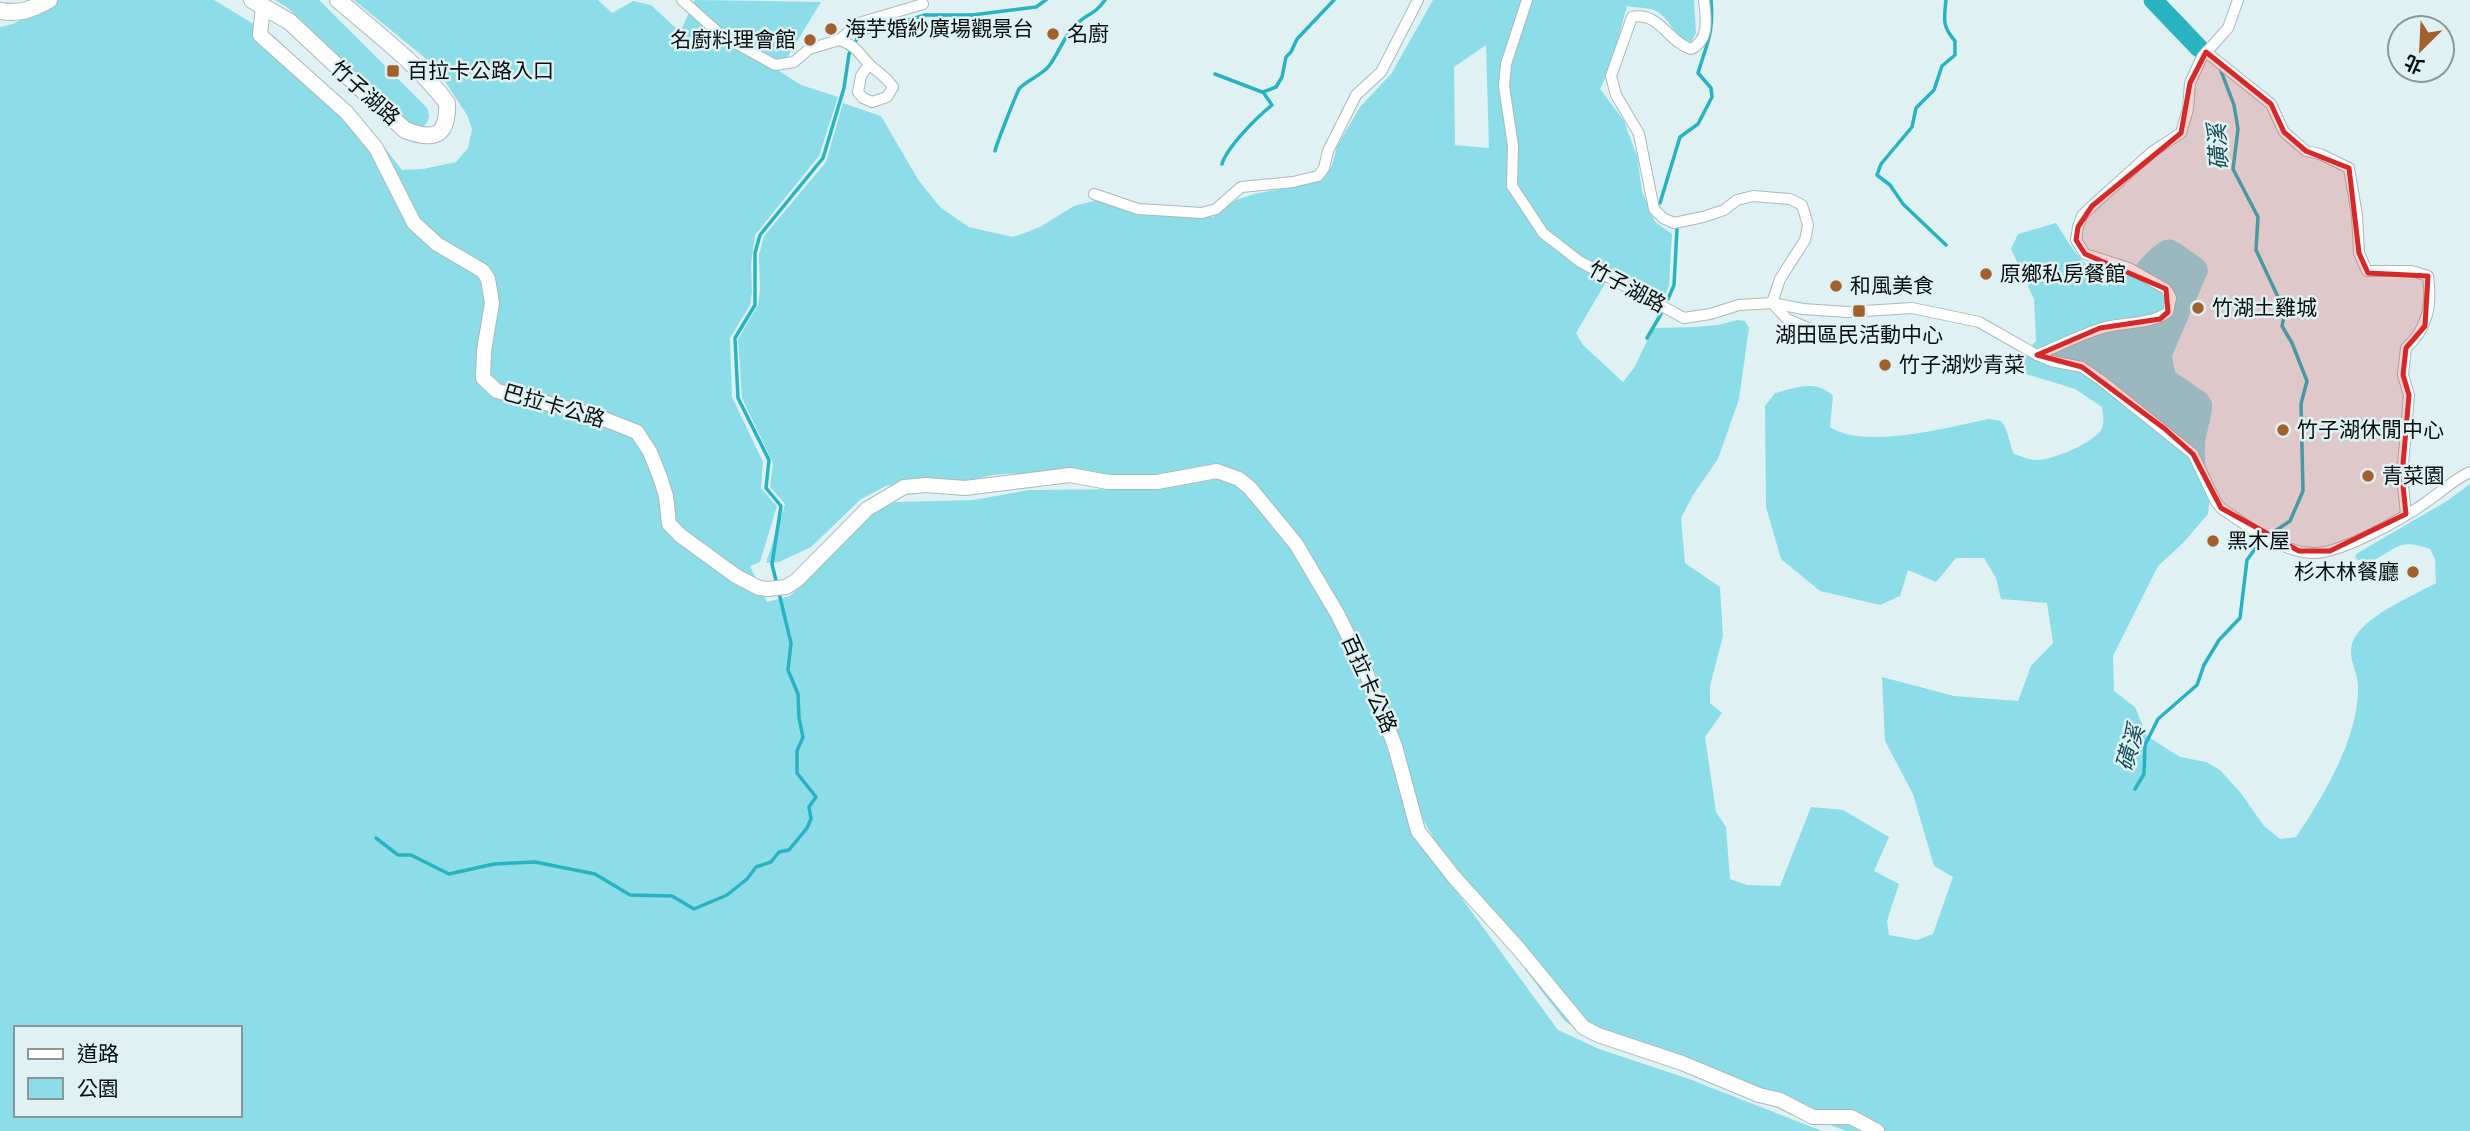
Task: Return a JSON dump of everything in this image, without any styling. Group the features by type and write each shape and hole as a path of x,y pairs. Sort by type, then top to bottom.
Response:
{"main road":[{"path":"0,11 29,11 49,0"},
{"name":"竹子湖路","path":"258,3 290,22 405,130 424,138 436,134 445,124 447,103 421,73 338,0"},
{"name":"巴拉卡公路","path":"258,3 260,35 347,113 376,148 414,223 437,244 483,271 488,279 492,303 484,351 483,378 498,391 594,415 637,432 650,452 660,477 666,496 668,524 736,576 759,588 786,587 797,580"},
{"name":"百拉卡公路","path":"797,580 867,509 904,488 926,485 965,488 1070,475 1108,482 1157,481 1217,471 1239,479 1250,488 1296,544 1338,615 1366,672 1395,746 1418,831 1583,1027 1759,1095 1780,1100 1813,1117 1851,1117 1877,1131"}],"street":[{"path":"682,0 720,35 775,65 794,62 808,49 842,41 856,48 869,64"},
{"path":"1094,194 1138,209 1202,213 1216,209 1241,187 1293,182 1318,176 1356,95 1381,72 1418,0"},
{"name":"竹子湖路","path":"1527,0 1506,64 1504,86 1513,146 1512,186 1543,233 1579,261 1684,318 1739,305 1772,303 1803,309 1848,312 1912,308 1979,322 2037,355 2051,361 2082,367 2165,429 2193,454 2221,508 2269,539 2299,551 2330,551 2358,540 2406,514 2455,479 2470,472"},
{"path":"1704,0 1704,36 1699,45 1691,49 1682,46 1651,17 1632,17 1611,76 1616,95 1639,134 1654,209 1662,218 1674,223 1724,210 1737,200 1753,196 1790,199 1802,205 1808,225 1805,240 1780,279 1772,303 1787,319 1831,338"},
{"path":"2037,355 2100,328 2160,319 2168,313 2171,298 2166,289 2129,268 2085,254 2076,240 2078,227 2082,216 2092,206 2152,152 2181,133 2188,109 2190,83 2206,52 2228,28 2238,0"},
{"path":"842,41 850,28 859,23 923,4"},
{"path":"2206,52 2271,104 2284,132 2306,151 2320,154 2349,168 2357,215 2359,253 2367,271 2412,271 2428,276 2430,287 2425,326 2406,348 2403,375 2409,395 2402,476 2406,514"}],"highlighted area":[{"path":"2206,52 2271,104 2284,132 2306,151 2349,168 2359,253 2368,273 2428,276 2425,326 2406,348 2403,375 2409,395 2402,476 2406,514 2330,551 2299,551 2221,508 2193,454 2165,429 2082,367 2037,355 2100,328 2160,319 2168,312 2166,289 2085,254 2076,240 2078,227 2092,206 2181,133 2190,83"}],"green space":[{"path":"57,0 214,0 275,37 377,138 402,170 456,162 468,148 472,129 467,115 435,66 354,0 598,0 612,13 633,1 651,5 680,32 695,0 821,2 779,71 801,85 838,97 819,156 755,235 750,305 730,338 732,397 763,462 761,488 777,506 760,562 750,566 767,602 790,596 876,511 896,502 973,500 1029,490 1135,489 1219,478 1245,489 1283,535 1332,614 1367,688 1406,806 1455,889 1558,1030 1599,1049 1689,1079 1822,1131 0,1131 0,27 13,24"},
{"path":"275,0 319,0 427,108 429,117 426,124 405,126 288,8"},
{"path":"1433,0 1694,0 1696,33 1691,42 1680,36 1656,11 1627,6 1610,68 1600,89 1624,121 1637,156 1642,191 1655,222 1672,234 1669,285 1665,297 1661,300 1626,279 1606,282 1576,333 1583,345 1623,382 1634,368 1653,328 1718,325 1737,320 1745,321 1749,328 1739,399 1718,459 1681,518 1685,563 1720,587 1723,636 1710,686 1710,703 1722,713 1705,737 1716,812 1726,827 1730,879 1747,885 1780,886 1811,807 1843,810 1889,837 1874,871 1899,884 1887,921 1889,935 1917,940 1933,934 1953,877 1934,866 1913,794 1885,741 1882,677 1954,696 2018,701 2031,666 2053,643 2047,603 2001,599 1996,578 1984,558 1956,558 1936,582 1908,570 1900,596 1880,605 1820,591 1781,559 1766,507 1765,406 1775,393 1805,386 1820,388 1833,396 1830,427 1845,434 1863,437 1907,435 1989,419 2001,421 2014,454 2033,460 2061,454 2090,440 2101,430 2102,407 2075,389 2026,374 2013,354 2024,353 2036,341 2034,299 2011,249 2018,234 2056,223 2084,262 2103,275 2114,277 2127,276 2147,252 2167,240 2180,244 2207,265 2208,272 2172,356 2175,372 2207,394 2212,402 2205,442 2205,464 2212,480 2208,514 2184,542 2158,566 2113,656 2114,691 2135,707 2147,736 2180,757 2206,762 2220,770 2240,792 2264,826 2280,839 2296,837 2327,786 2346,747 2358,689 2351,657 2355,637 2380,613 2436,583 2435,559 2430,549 2402,545 2367,562 2355,558 2356,554 2447,501 2470,484 2470,1131 1846,1131 1576,1029 1565,1021 1543,993 1457,876 1415,807 1328,588 1229,471 1110,479 1053,471 992,475 968,481 921,479 886,486 861,499 811,547 779,562 766,563 785,504 770,487 773,463 742,398 738,339 758,305 759,255 764,236 826,162 843,103 881,116 919,181 941,208 969,227 1013,237 1040,227 1074,206 1105,198 1164,214 1213,217 1236,200 1312,183 1325,177 1332,165 1337,146 1360,107 1391,74","holes":["1486,45 1489,148 1455,145 1454,67"]}],"waterway":[{"path":"777,585 772,564 781,506 766,488 769,460 738,398 735,338 755,305 755,253 760,235 823,158 844,88 849,54 859,35 925,15 972,15 1036,7 1046,0"},
{"path":"995,151 1019,89 1046,70 1075,26 1105,0"},
{"path":"1222,164 1236,141 1272,105 1263,92 1276,87 1282,77 1286,57 1297,39 1334,0"},
{"path":"1660,203 1680,137 1698,124 1712,97 1711,88 1698,73 1711,30 1711,0"},
{"path":"1946,0 1945,22 1955,41 1955,55 1942,66 1934,90 1916,108 1912,127 1881,164 1877,175 1890,185 1903,204 1946,245"},
{"path":"2153,0 2199,48"},
{"name":"磺溪","path":"2221,71 2234,105 2238,129 2233,169 2258,217 2256,250 2285,312 2282,326 2307,381 2301,404 2303,491 2290,521 2275,531"},
{"path":"1215,74 1262,92"},
{"path":"1668,299 1674,285 1677,229"},
{"path":"1647,338 1661,314"},
{"name":"磺溪","path":"2135,789 2144,774 2145,745 2158,719 2197,685 2204,665 2219,640 2240,618 2247,560 2260,542"},
{"path":"376,838 398,855 411,855 449,874 494,864 535,862 595,874 630,895 672,896 694,909 727,895 747,879 756,867 771,862 779,852 789,850 807,828 811,819 809,807 816,797 797,773 797,751 803,737 798,694 788,670 791,643 779,593"}],"place":[{"name":"海芋婚紗廣場觀景台","path":"831,29"},
{"name":"名廚","path":"1053,34"},
{"name":"名廚料理會館","path":"810,40"},
{"name":"百拉卡公路入口","path":"393,71"},
{"name":"原鄉私房餐館","path":"1986,274"},
{"name":"和風美食","path":"1836,286"},
{"name":"竹湖土雞城","path":"2198,308"},
{"name":"湖田區民活動中心","path":"1859,311"},
{"name":"竹子湖炒青菜","path":"1885,365"},
{"name":"竹子湖休閒中心","path":"2283,430"},
{"name":"青菜園","path":"2368,476"},
{"name":"黑木屋","path":"2213,541"},
{"name":"杉木林餐廳","path":"2413,572"}]}
